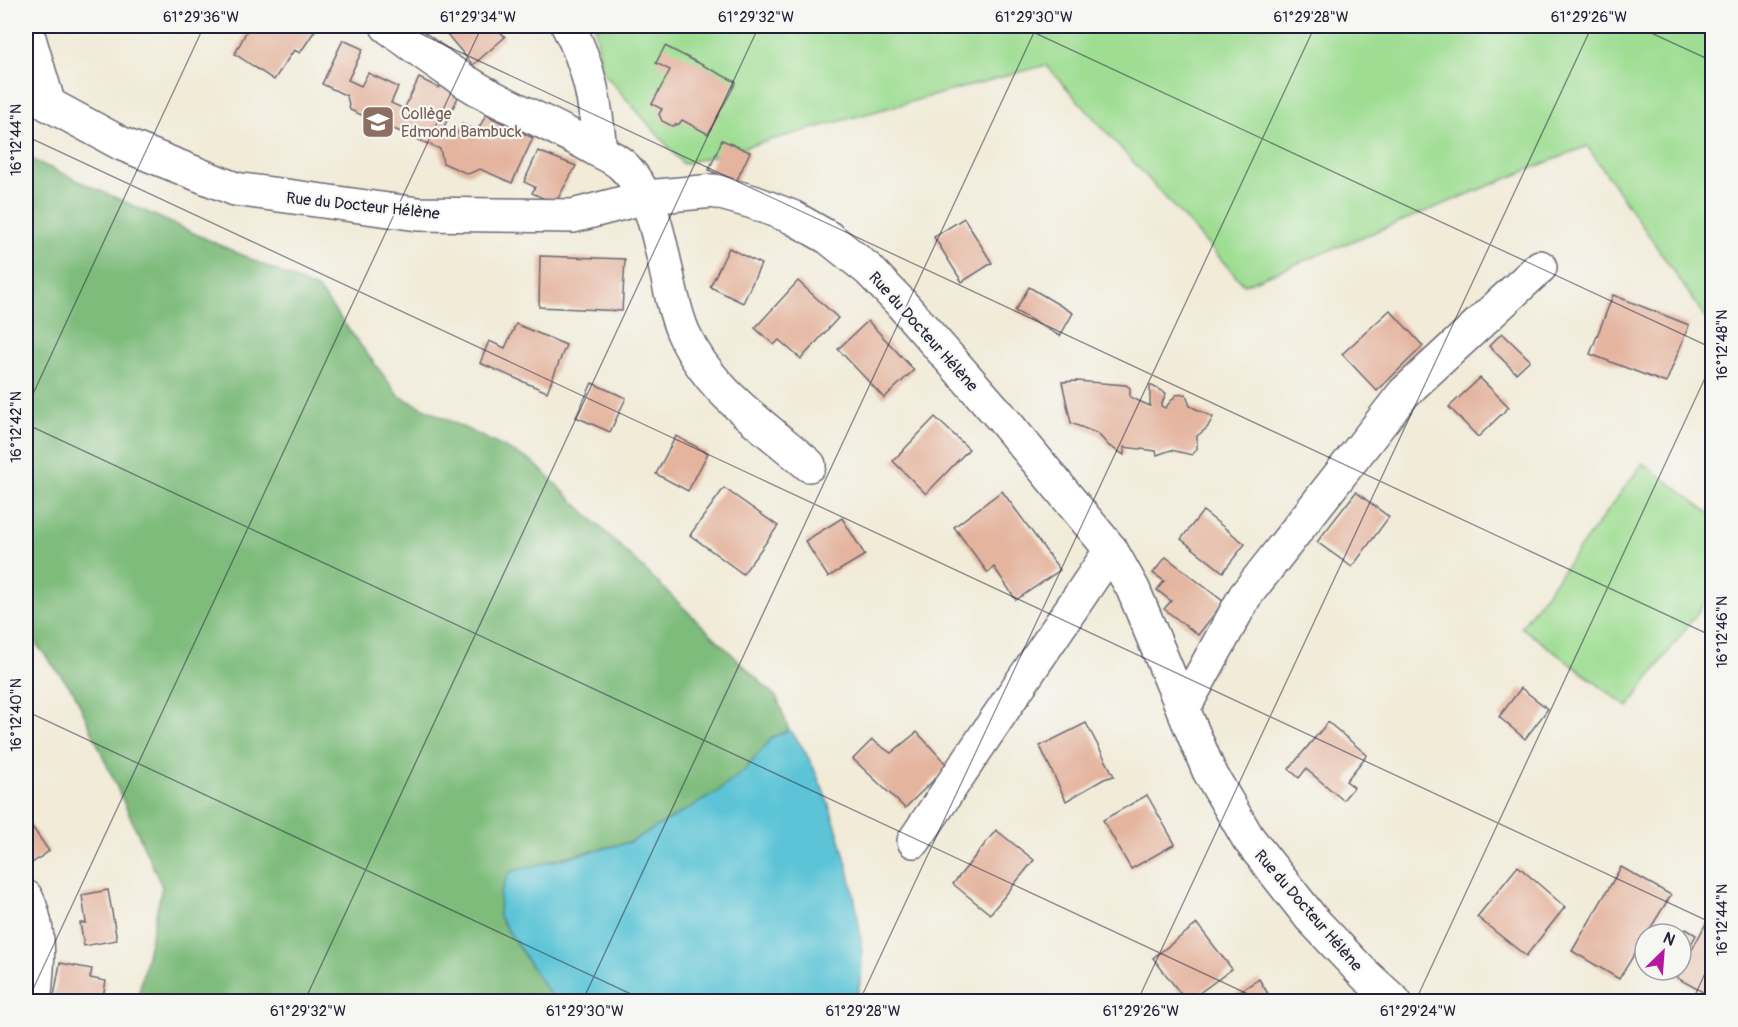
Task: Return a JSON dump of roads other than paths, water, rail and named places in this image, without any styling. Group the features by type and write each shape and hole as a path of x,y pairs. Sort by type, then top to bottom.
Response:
{"street":[{"path":"387,26 451,73 621,164 646,197 682,330 695,355 711,378 736,404 809,465"},
{"path":"568,26 582,52 592,83 600,152"},
{"path":"26,28 37,99"},
{"name":"Rue du Docteur Hélène","path":"37,99 122,144 235,189 418,214 573,216 646,197 714,191 753,202 792,217 829,238 869,270 899,301 1001,417 1111,550 1132,589 1209,771 1248,838 1311,918 1362,973 1395,1002"},
{"path":"1182,709 1245,596 1404,393 1540,267"},
{"path":"914,841 1111,550"},
{"path":"26,897 33,912 38,961 34,1002"}],"water":[{"path":"789,730 803,749 816,774 829,805 849,873 856,906 862,960 857,1001 554,1001 499,917 500,893 510,872 630,842 716,793 744,771 773,737"}],"place":[{"name":"Collège Edmond Bambuck","path":"378,122"}]}
